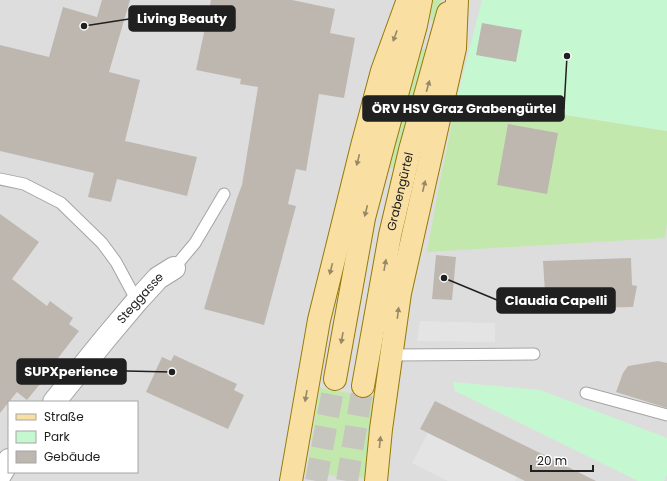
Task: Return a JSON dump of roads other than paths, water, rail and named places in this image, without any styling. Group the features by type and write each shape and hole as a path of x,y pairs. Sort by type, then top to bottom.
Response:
{"main road":[{"path":"291,481 319,320 344,215 382,71 406,5 410,0"},
{"path":"335,379 364,218 416,25 421,0"},
{"name":"Grabengürtel","path":"363,386 394,220 410,150 452,0"},
{"path":"376,481 381,429 400,293 455,48 457,0"}],"street":[{"name":"Steggasse","path":"55,401 137,301 158,278 174,268"},
{"path":"0,475 8,462"}],"lane":[{"path":"0,179 24,184 61,204 102,243 116,262 137,301"},
{"name":"Steggasse","path":"174,268 195,243 224,194"},
{"path":"392,355 534,354"},
{"path":"586,393 667,415"}],"tunnel":[{"path":"316,481 335,379"},
{"path":"347,481 363,386"}],"place":[{"name":"Living Beauty","path":"84,26"},
{"name":"ÖRV HSV Graz Grabengürtel","path":"567,56"},
{"name":"Claudia Capelli","path":"444,278"},
{"name":"SUPXperience","path":"172,372"}]}
